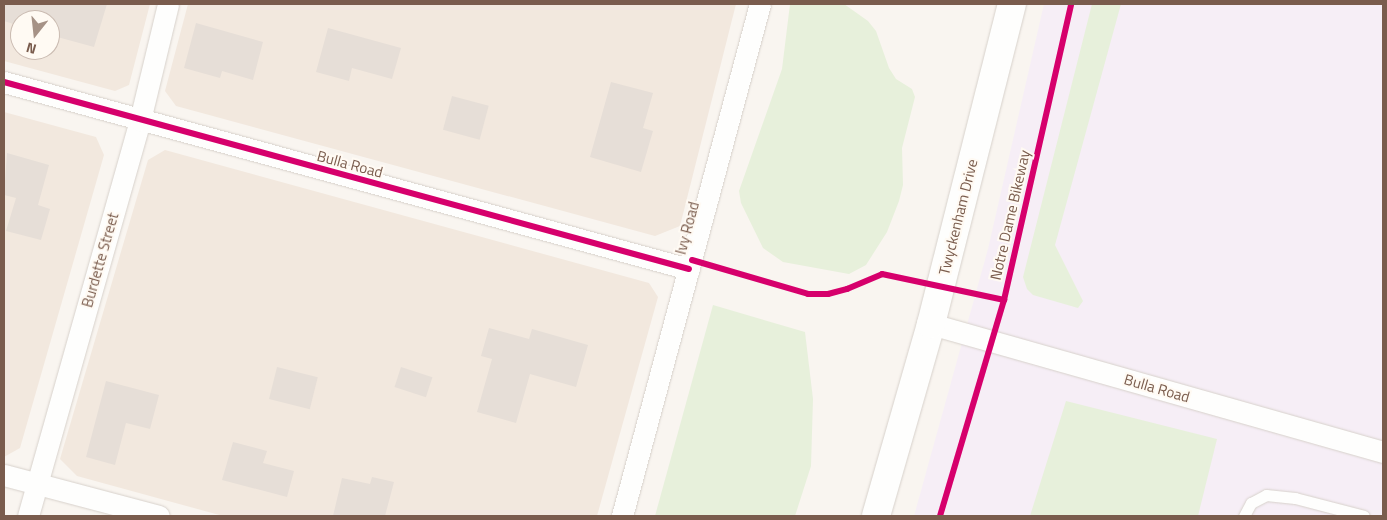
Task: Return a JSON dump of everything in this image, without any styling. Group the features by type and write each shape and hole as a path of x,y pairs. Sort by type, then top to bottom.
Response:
{"street":[{"name":"Burdette Street","path":"28,516 140,120 168,4"},
{"name":"Ivy Road","path":"622,516 760,4"},
{"name":"Twyckenham Drive","path":"876,516 930,324 1012,4"},
{"name":"Bulla Road","path":"4,82 690,269"},
{"name":"Bulla Road","path":"930,324 1383,452"},
{"path":"4,475 158,516"}],"lane":[{"path":"1244,516 1250,503 1266,495 1295,498 1364,516"}],"shaded area":[{"path":"4,4 150,4 129,85 115,91 4,61"},
{"path":"188,4 736,4 680,226 655,236 176,106 165,91"},
{"path":"1044,4 1383,4 1383,516 914,516 988,249"},
{"path":"4,112 96,137 104,155 20,448 4,457"},
{"path":"165,150 649,283 658,297 597,516 223,516 77,476 60,459 148,160"}],"green space":[{"path":"790,4 844,4 868,21 876,31 889,68 896,79 912,89 915,97 902,148 903,185 899,201 887,232 866,265 849,274 783,262 763,248 741,203 739,191 782,69"},
{"path":"1092,4 1121,4 1055,245 1083,301 1078,308 1033,295 1027,289 1023,277"},
{"path":"713,305 805,332 813,399 811,466 795,516 655,516"},
{"path":"1066,401 1217,439 1198,516 1030,516"}],"building":[{"path":"4,4 107,4 94,47 60,38 60,10 10,10 10,23 4,21"},
{"path":"196,23 263,42 253,80 222,71 220,78 184,68"},
{"path":"328,28 401,48 392,79 352,68 349,81 316,72"},
{"path":"611,82 653,93 643,128 653,131 641,172 590,157"},
{"path":"452,96 489,106 480,140 443,130"},
{"path":"7,153 49,165 38,205 50,209 41,240 6,231 16,198 4,195"},
{"path":"489,328 529,339 532,329 588,345 576,387 530,374 516,423 477,412 492,359 481,356"},
{"path":"277,367 318,377 310,409 269,399"},
{"path":"401,367 432,377 426,397 395,387"},
{"path":"106,381 159,395 150,429 126,423 115,465 86,457"},
{"path":"233,442 267,451 263,463 294,471 287,497 222,480"},
{"path":"372,477 394,482 385,516 333,516 342,478 370,484"}],"cycle path":[{"name":"Notre Dame Bikeway","path":"940,516 1004,300 1071,4"},
{"path":"4,82 689,269"},
{"path":"692,260 808,294 828,294 847,289 882,274 1004,300"}]}
